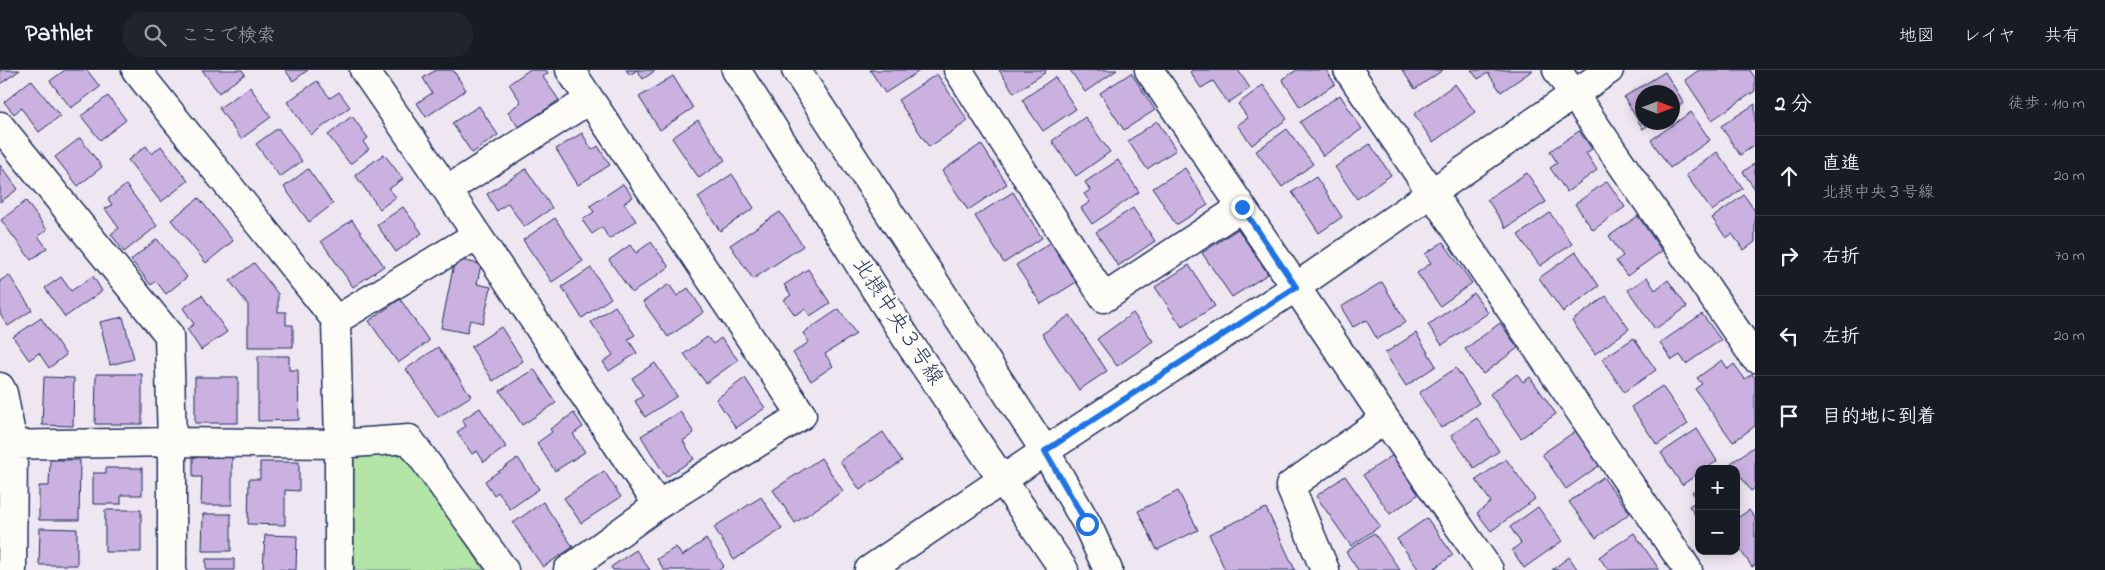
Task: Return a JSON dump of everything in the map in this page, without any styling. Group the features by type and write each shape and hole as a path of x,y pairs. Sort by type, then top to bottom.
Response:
{"street":[{"path":"136,70 336,320 339,444 339,570"},
{"path":"364,70 658,505"},
{"path":"568,570 658,505 802,416 570,70"},
{"name":"北摂中央３号線","path":"736,70 912,347 1001,481 1064,570"},
{"path":"796,70 1045,451 1087,524 1108,570"},
{"path":"958,70 1104,298 1242,207"},
{"path":"1148,70 1490,570"},
{"path":"1348,70 1688,570"},
{"path":"1557,70 1755,358"},
{"path":"869,570 1045,451 1296,287 1609,70"},
{"path":"446,190 589,100"},
{"path":"0,126 169,335 172,442 172,570"},
{"path":"336,320 477,235"},
{"path":"0,387 3,393 12,570"},
{"path":"1325,570 1290,486 1385,419"},
{"path":"6,445 172,442 339,444 409,439 504,570"}],"green space":[{"path":"403,450 484,570 354,570 354,454"}],"building":[{"path":"0,70 20,70 0,84"},
{"path":"65,70 87,70 100,87 71,108 50,81"},
{"path":"202,70 242,70 245,74 219,93"},
{"path":"285,70 308,70 293,81"},
{"path":"436,70 453,70 466,90 426,117 417,103 432,93 423,78"},
{"path":"529,70 546,70 548,73 543,77 559,100 519,128 508,112 521,102 509,84"},
{"path":"626,70 637,70 630,75"},
{"path":"637,70 656,70 643,79"},
{"path":"870,70 921,70 885,93"},
{"path":"999,70 1045,70 1046,72 1014,93"},
{"path":"1070,70 1117,70 1085,92"},
{"path":"1192,70 1238,70 1250,88 1228,103 1213,81 1201,88 1190,72"},
{"path":"1297,70 1326,70 1335,84 1300,107 1282,79"},
{"path":"1402,70 1443,70 1415,89"},
{"path":"1471,70 1533,70 1501,92 1488,73 1478,79"},
{"path":"1699,70 1750,70 1755,78 1755,91 1712,120 1685,80"},
{"path":"1665,72 1673,85 1644,85"},
{"path":"1131,73 1155,110 1124,130 1100,93"},
{"path":"937,74 968,121 929,147 898,100"},
{"path":"673,76 693,108 660,130 639,97"},
{"path":"1055,77 1076,109 1043,131 1022,100"},
{"path":"31,80 60,116 39,132 21,108 14,114 4,102"},
{"path":"317,81 330,98 339,92 350,107 311,135 287,102"},
{"path":"1455,84 1475,112 1433,142 1414,114"},
{"path":"1263,85 1287,119 1252,145 1237,125 1248,118 1238,104"},
{"path":"250,87 271,117 241,139 219,108"},
{"path":"1635,90 1635,116 1624,97"},
{"path":"1340,95 1362,129 1323,156 1300,122"},
{"path":"108,96 126,120 100,140 81,116"},
{"path":"1680,96 1684,103 1680,105"},
{"path":"1755,104 1755,145 1740,155 1721,126"},
{"path":"479,106 498,135 472,153 452,123"},
{"path":"1691,112 1710,140 1670,168 1651,140 1665,130 1680,130 1680,120"},
{"path":"352,116 368,138 363,142 369,149 350,164 328,135"},
{"path":"1085,117 1110,152 1076,176 1052,141"},
{"path":"698,120 725,160 699,178 672,138"},
{"path":"1157,121 1176,150 1147,169 1128,141"},
{"path":"278,128 302,161 280,177 256,144"},
{"path":"1287,129 1313,164 1282,187 1256,151"},
{"path":"1579,131 1592,149 1586,153 1597,170 1567,192 1550,168 1557,163 1550,151"},
{"path":"582,133 592,150 598,146 610,165 578,185 556,149"},
{"path":"80,138 102,167 78,186 55,157"},
{"path":"981,144 1007,184 968,210 942,171"},
{"path":"1370,144 1391,175 1357,199 1335,167"},
{"path":"146,146 152,154 161,146 188,181 161,202 128,160"},
{"path":"1717,152 1743,188 1712,211 1686,175"},
{"path":"384,154 403,179 389,189 396,197 380,209 355,175"},
{"path":"1118,160 1139,192 1092,224 1081,208 1090,202 1084,194 1090,190 1085,182"},
{"path":"1755,163 1755,189 1743,172"},
{"path":"0,165 18,189 0,202"},
{"path":"1185,168 1208,205 1176,225 1153,188"},
{"path":"308,169 333,204 309,222 284,187"},
{"path":"526,169 552,208 524,227 508,203 497,211 487,194"},
{"path":"1527,173 1546,202 1506,228 1487,199"},
{"path":"732,174 754,208 720,231 698,197"},
{"path":"1316,177 1342,217 1319,233 1292,192"},
{"path":"1607,181 1625,207 1593,230 1575,204"},
{"path":"623,184 633,197 624,203 636,221 609,239 602,227 592,234 582,220 594,212 590,206"},
{"path":"126,185 157,226 124,252 111,234 119,228 105,209 112,205 108,199"},
{"path":"1013,192 1042,238 1004,263 975,216"},
{"path":"1744,195 1755,211 1755,242 1744,250 1732,234 1726,238 1712,218"},
{"path":"199,198 233,241 206,263 171,220"},
{"path":"26,201 47,230 38,236 47,248 31,260 1,220"},
{"path":"403,207 422,233 396,252 377,225"},
{"path":"1133,208 1155,241 1118,266 1096,232"},
{"path":"780,212 803,246 753,279 730,245"},
{"path":"1550,213 1572,244 1540,266 1518,235"},
{"path":"1638,216 1662,251 1627,276 1616,261 1623,256 1609,236"},
{"path":"555,218 583,261 552,282 523,240"},
{"path":"352,220 384,266 353,287 321,241"},
{"path":"1238,229 1268,274 1232,297 1202,253"},
{"path":"157,239 187,277 166,294 156,281 151,285 131,260"},
{"path":"1053,241 1078,281 1041,304 1016,265"},
{"path":"651,242 669,267 632,293 609,260 630,245 636,253"},
{"path":"1443,242 1472,283 1440,306 1417,273 1431,263 1425,254"},
{"path":"1576,252 1599,286 1563,312 1539,278"},
{"path":"455,259 481,264 477,284 491,287 483,323 470,320 467,333 441,328"},
{"path":"254,263 278,294 278,312 286,312 286,325 293,325 293,347 248,347 248,305 230,281"},
{"path":"1189,265 1215,306 1182,327 1155,287"},
{"path":"591,268 611,298 582,318 562,287"},
{"path":"808,269 830,303 810,316 805,309 795,315 784,300 791,295 784,285"},
{"path":"9,275 32,310 8,326 0,314 0,281"},
{"path":"93,276 102,291 65,317 45,288 61,277 71,291"},
{"path":"1647,277 1655,290 1668,280 1687,307 1655,329 1628,290"},
{"path":"1382,282 1406,322 1377,339 1366,320 1353,327 1341,307"},
{"path":"669,284 677,296 688,288 704,312 668,337 643,302"},
{"path":"1474,293 1488,313 1442,345 1428,325"},
{"path":"202,295 227,332 201,350 187,329 194,324 183,308"},
{"path":"1606,296 1629,329 1595,354 1572,321"},
{"path":"400,299 429,341 398,363 369,321"},
{"path":"615,306 635,335 628,339 637,353 609,371 603,362 613,355 591,322"},
{"path":"839,309 856,334 825,354 833,366 811,381 793,353 809,342 803,333"},
{"path":"1133,313 1153,341 1117,366 1097,339"},
{"path":"1702,314 1721,340 1686,364 1680,355 1672,360 1660,343"},
{"path":"1070,315 1107,371 1079,390 1042,334"},
{"path":"123,317 134,359 110,365 100,322"},
{"path":"41,318 66,355 49,368 39,353 29,360 13,337"},
{"path":"1500,323 1518,348 1483,374 1465,349"},
{"path":"501,327 523,361 493,381 471,347"},
{"path":"1416,333 1436,366 1406,386 1385,353"},
{"path":"707,337 713,344 721,338 738,360 706,383 684,354"},
{"path":"1634,338 1656,370 1624,392 1602,359"},
{"path":"438,347 471,396 438,417 406,369"},
{"path":"258,356 289,356 289,370 298,370 299,420 258,421"},
{"path":"1722,360 1728,369 1734,364 1745,379 1752,374 1755,378 1755,426 1733,442 1695,389 1702,384 1697,378"},
{"path":"655,363 677,396 645,417 635,401 643,396 632,378"},
{"path":"1456,368 1479,403 1441,428 1419,393"},
{"path":"534,369 556,403 522,425 500,391"},
{"path":"96,374 142,374 142,424 95,424"},
{"path":"1517,374 1523,382 1530,377 1556,414 1521,438 1490,394"},
{"path":"44,377 74,378 73,426 42,425"},
{"path":"195,377 238,377 238,423 195,423"},
{"path":"745,378 765,408 736,428 716,399"},
{"path":"1662,386 1688,424 1657,445 1631,407"},
{"path":"480,408 506,447 484,462 477,451 472,454 457,432 466,426 462,420"},
{"path":"680,411 694,433 683,441 694,459 666,477 641,436"},
{"path":"574,413 583,427 573,434 585,452 555,471 537,443 552,432 550,429"},
{"path":"1477,418 1499,451 1474,468 1451,435"},
{"path":"1697,429 1717,461 1712,465 1695,465 1695,476 1682,485 1661,453"},
{"path":"1577,430 1600,465 1566,489 1542,454"},
{"path":"883,432 902,461 860,490 840,461"},
{"path":"1755,446 1755,488 1751,491 1740,476 1740,465 1732,465 1731,463"},
{"path":"1393,455 1419,494 1390,514 1363,475"},
{"path":"193,457 232,457 232,505 201,505 202,477 193,477"},
{"path":"518,458 539,489 510,509 498,492 494,495 485,481"},
{"path":"821,458 843,491 795,523 773,490"},
{"path":"1506,459 1535,499 1491,531 1477,513 1491,502 1476,480"},
{"path":"50,460 80,460 79,520 39,520 39,486 49,486"},
{"path":"260,462 299,462 299,491 285,490 285,525 248,524 249,479 260,479"},
{"path":"106,468 142,468 142,495 121,495 121,504 93,504 93,473 106,473"},
{"path":"604,471 621,497 581,523 564,498"},
{"path":"1345,476 1380,526 1351,546 1316,496"},
{"path":"1603,477 1630,513 1596,538 1569,502"},
{"path":"1178,491 1198,530 1157,550 1138,511"},
{"path":"761,497 782,529 734,560 714,527"},
{"path":"543,502 573,547 543,567 513,523"},
{"path":"1695,502 1695,514 1689,506"},
{"path":"1538,507 1562,541 1524,568 1512,550 1521,543 1510,527"},
{"path":"1266,508 1295,570 1225,570 1209,534"},
{"path":"105,510 141,510 141,552 105,552"},
{"path":"1749,510 1755,518 1755,565 1752,567 1740,550 1740,516"},
{"path":"203,514 231,514 231,551 202,551"},
{"path":"1427,518 1453,555 1432,570 1419,570 1397,539"},
{"path":"40,528 77,529 77,565 39,565"},
{"path":"1374,533 1400,570 1358,570 1346,552"},
{"path":"1634,533 1659,569 1608,570 1599,557"},
{"path":"265,535 297,536 296,570 263,569"},
{"path":"706,539 724,566 719,570 664,570 657,559 676,547 682,556"},
{"path":"636,550 650,570 613,570 611,567"},
{"path":"1569,557 1578,570 1552,570"},
{"path":"206,559 234,559 234,570 206,570"}],"route":[{"path":"1087,524 1045,451 1296,287 1242,207"}]}
